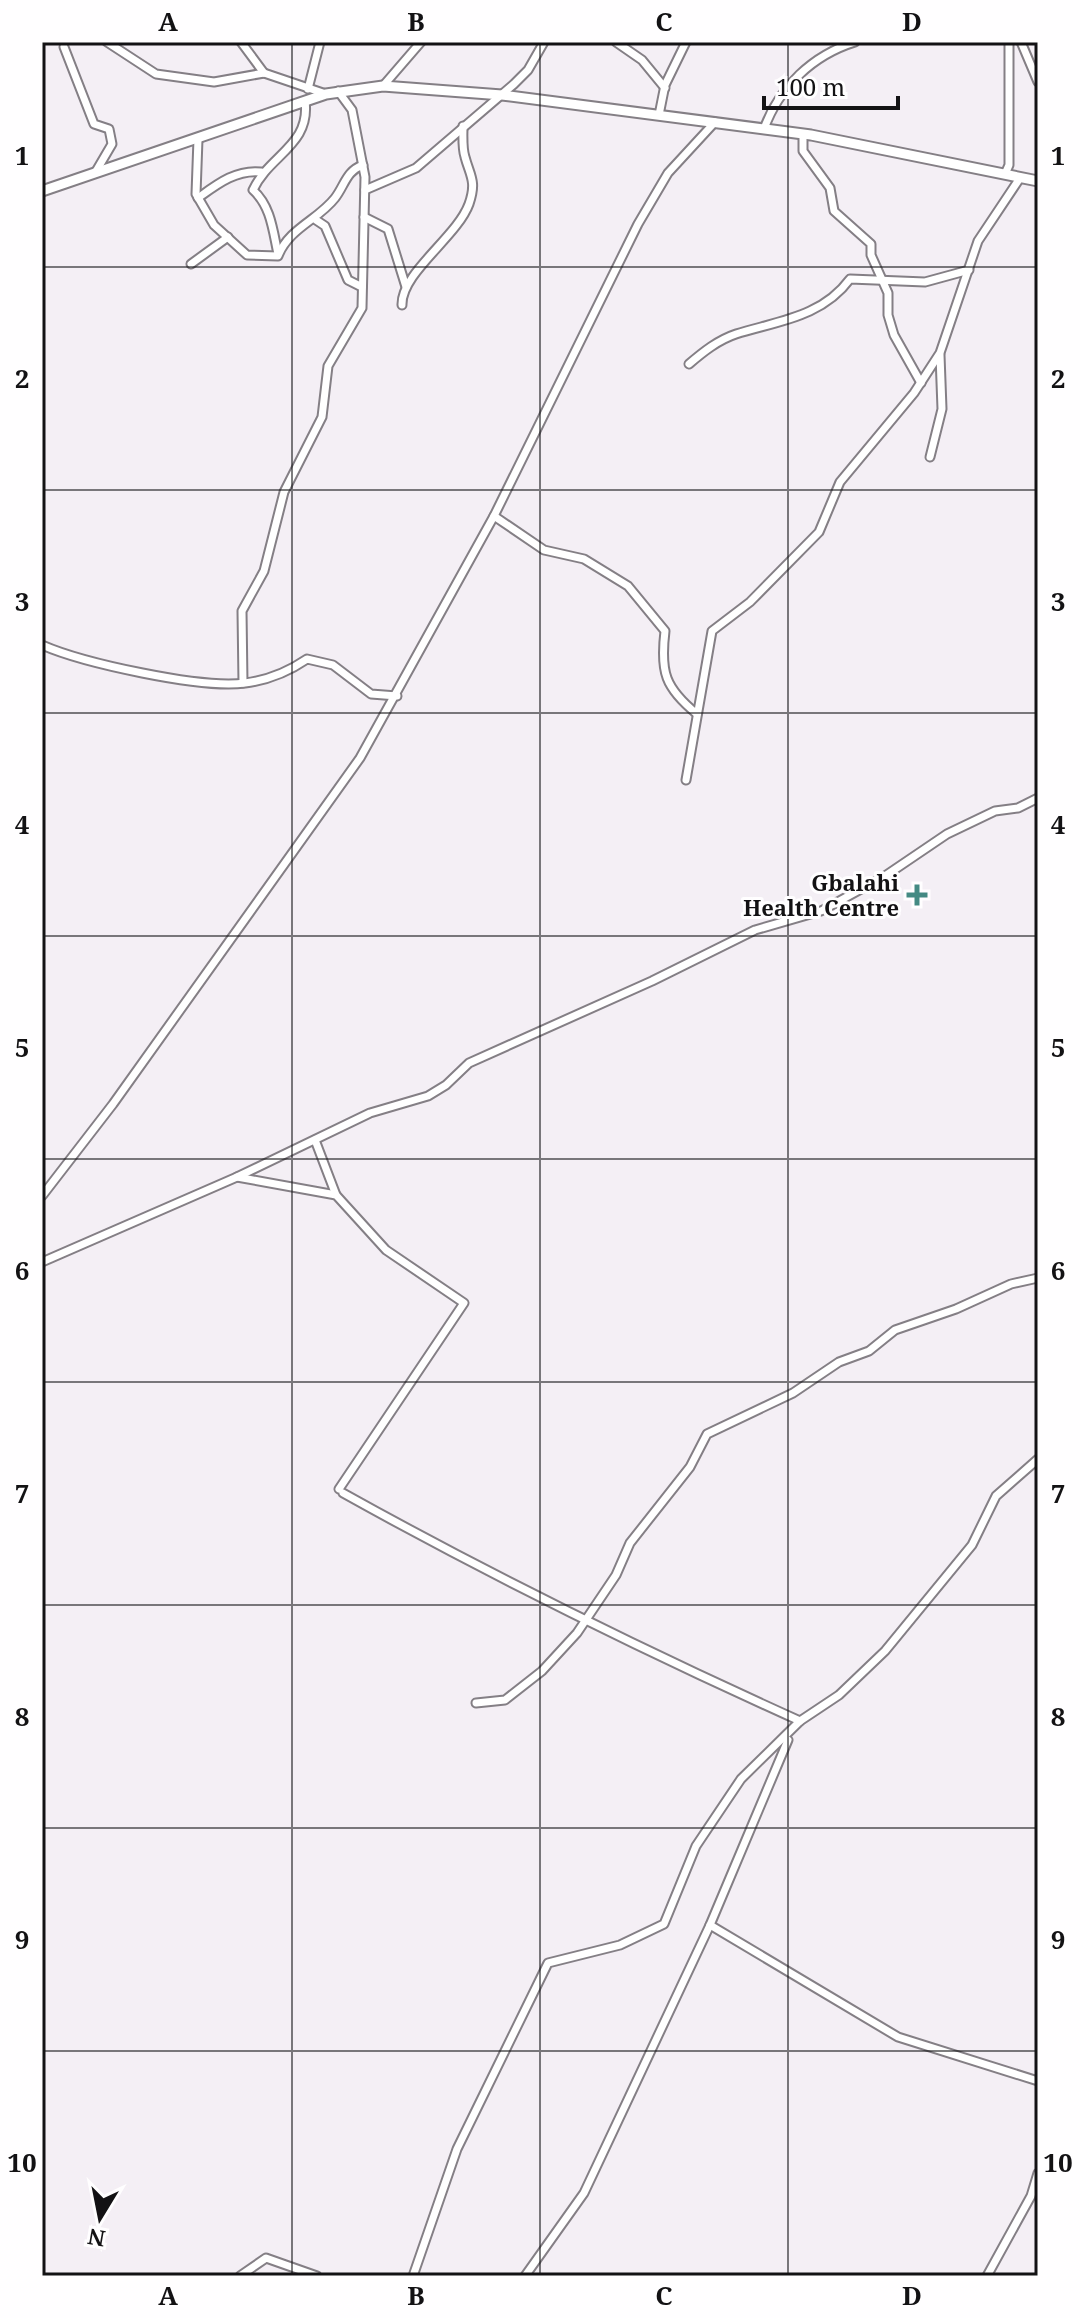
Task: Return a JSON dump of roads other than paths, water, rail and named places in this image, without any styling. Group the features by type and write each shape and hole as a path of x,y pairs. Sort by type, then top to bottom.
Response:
{"street":[{"path":"107,42 146,69 167,76 214,82 264,73 326,94"},
{"path":"241,42 264,73"},
{"path":"308,89 320,42"},
{"path":"383,86 421,42"},
{"path":"365,190 416,168 528,70 544,42"},
{"path":"616,42 642,60 665,88"},
{"path":"659,115 665,88 686,42"},
{"path":"764,129 773,107 797,74 839,45 855,42"},
{"path":"1005,174 1009,165 1009,42"},
{"path":"1021,42 1038,82"},
{"path":"64,47 94,124 109,129 112,144 95,174"},
{"path":"42,191 326,94 383,86 502,95 803,134 1038,181"},
{"path":"243,683 242,611 264,571 284,492 322,417 328,366 362,308 363,165 352,110 338,91"},
{"path":"278,256 271,220 262,198 253,190 261,172 279,159 308,119 305,101"},
{"path":"42,1196 113,1104 181,1004 335,795 397,696 494,516 638,224 668,173 715,122"},
{"path":"402,305 401,295 406,287 449,238 469,204 473,172 464,156 463,126"},
{"path":"803,134 803,151 830,188 834,211 871,244 871,255 885,282 894,335 921,383"},
{"path":"198,139 198,198 214,225 237,250 247,255 278,256"},
{"path":"278,256 302,224 316,220 337,195 345,177 363,165"},
{"path":"198,198 222,180 251,171 261,172"},
{"path":"686,780 712,631 750,602 819,532 840,482 921,383 940,353 978,241 1020,178"},
{"path":"364,217 388,229 406,287"},
{"path":"316,220 325,226 348,280 362,287"},
{"path":"191,264 228,237"},
{"path":"689,364 734,335 783,324 836,298 850,279 925,282 969,270"},
{"path":"930,457 942,409 940,353"},
{"path":"494,516 544,550 584,559 628,586 665,631 662,657 673,695 697,714"},
{"path":"42,645 70,657 183,679 243,683 286,673 307,659 333,665 371,694 397,696"},
{"path":"42,1262 237,1177 394,1103 413,1102 428,1096 446,1085 469,1063 652,981 755,930 821,911 885,876 947,834 995,811 1018,808 1038,798"},
{"path":"315,1140 336,1195 386,1250 464,1303 341,1491 448,1551 687,1670 800,1721"},
{"path":"237,1177 336,1195"},
{"path":"476,1703 505,1700 542,1671 587,1619 616,1575 630,1543 690,1467 707,1434 793,1393 832,1366 869,1351 895,1330 956,1309 1011,1284 1038,1278"},
{"path":"413,2276 457,2149 548,1963 620,1945 664,1924 696,1846 741,1779 800,1721 839,1695 885,1651 972,1545 996,1496 1038,1459"},
{"path":"525,2276 584,2193 710,1925 790,1734"},
{"path":"710,1925 898,2037 1038,2081"},
{"path":"987,2276 1031,2196 1038,2173"},
{"path":"240,2276 266,2258 317,2276"}],"place":[{"name":"Gbalahi Health Centre","path":"917,895"}]}
